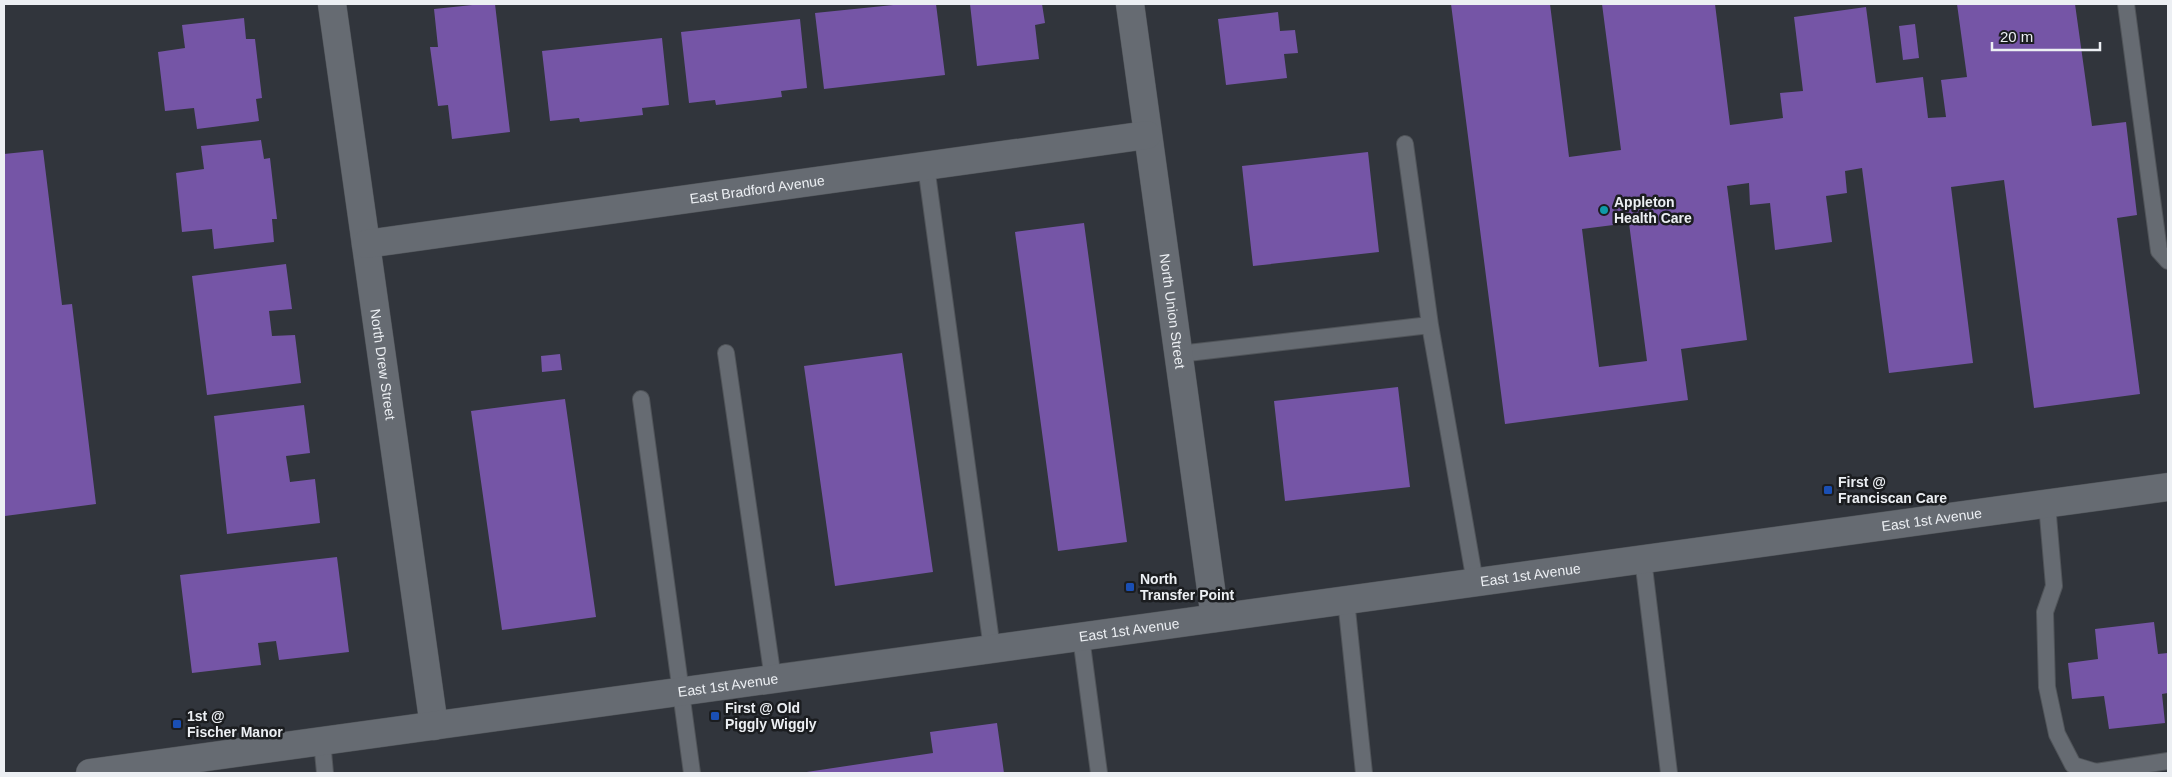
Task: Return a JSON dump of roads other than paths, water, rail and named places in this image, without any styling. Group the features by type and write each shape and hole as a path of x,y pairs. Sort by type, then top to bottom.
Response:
{"street":[{"name":"North Drew Street","path":"332,4 434,726"},
{"name":"North Union Street","path":"1130,4 1215,618"},
{"name":"East Bradford Avenue","path":"366,244 1147,135"},
{"name":"East 1st Avenue","path":"90,773 2168,487"}],"lane":[{"path":"2126,4 2159,251 2168,261"},
{"path":"1405,144 1430,325 1475,582"},
{"path":"926,166 992,649"},
{"path":"1179,354 1430,325"},
{"path":"726,353 773,679"},
{"path":"641,399 692,773"},
{"path":"2047,504 2054,586 2045,612 2047,687 2057,734 2073,765 2096,772 2168,761"},
{"path":"1642,560 1669,773"},
{"path":"1346,600 1364,773"},
{"path":"1080,637 1099,773"},
{"path":"322,741 325,773"}],"place":[{"name":"Appleton Health Care","path":"1604,210"},
{"name":"First @ Franciscan Care","path":"1828,490"},
{"name":"North Transfer Point","path":"1130,587"},
{"name":"First @ Old Piggly Wiggly","path":"715,716"},
{"name":"1st @ Fischer Manor","path":"177,724"}]}
